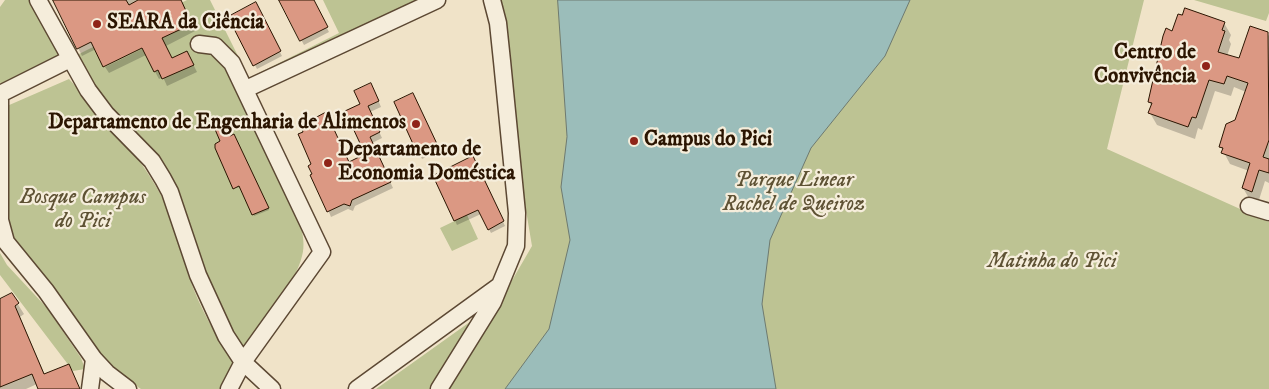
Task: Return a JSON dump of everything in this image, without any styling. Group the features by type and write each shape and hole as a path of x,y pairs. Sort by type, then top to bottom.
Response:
{"street":[{"path":"38,0 81,79 106,114 152,161 170,192 198,275 226,336 243,362 272,389"},
{"path":"246,89 437,0"},
{"path":"439,389 493,302 516,246 518,232 498,23 492,0"},
{"path":"200,44 215,46 227,56 246,89 322,252 243,362 229,389"},
{"path":"0,94 70,59"},
{"path":"0,100 2,232 15,255 46,291 94,359 128,389"},
{"path":"1249,206 1269,212"},
{"path":"357,389 499,286"},
{"path":"90,389 94,359"}],"green space":[{"path":"5,0 34,0 61,56 23,73 12,84 2,87 0,82 0,7"},
{"path":"187,0 210,0 249,78 339,33 323,0 419,0 313,51 245,80 226,45 222,56 301,226 303,241 302,256 293,278 244,348 241,349 209,290 182,208 100,97 75,56"},
{"name":"Parque Linear Rachel de Queiroz","path":"499,0 1144,0 1107,149 1269,222 1269,389 449,389 532,246 518,163"},
{"path":"1194,0 1269,0 1269,13 1266,21"},
{"name":"Bosque Campus do Pici","path":"69,79 134,154 157,187 166,205 198,300 215,333 235,364 220,389 141,389 109,368 17,251 5,214 9,143 7,106"},
{"path":"467,215 478,239 452,251 440,228"},
{"path":"0,253 7,265 47,308 81,358 85,369 73,371 0,275"},
{"path":"474,319 432,389 376,389"}],"water":[{"path":"558,0 910,0 885,56 811,148 770,240 762,304 776,389 505,389 549,329 570,240 561,187 567,137"}],"building":[{"path":"53,0 126,0 129,5 138,0 181,0 192,24 162,38 172,58 187,51 194,65 162,79 158,70 154,72 142,48 103,67 91,42 77,49"},
{"path":"279,0 314,0 328,27 300,41"},
{"path":"256,2 281,51 253,66 228,17"},
{"name":"Centro de Convivência","path":"1185,8 1225,22 1222,30 1225,31 1218,52 1239,58 1250,26 1268,32 1269,140 1263,157 1269,159 1269,173 1259,170 1252,192 1242,188 1250,163 1221,153 1223,148 1219,147 1226,124 1235,120 1248,83 1227,76 1224,84 1209,80 1196,118 1192,117 1188,127 1148,113 1152,103 1148,102 1163,36 1166,28 1172,31 1178,14 1182,15"},
{"name":"Departamento de Economia Doméstica","path":"371,83 379,101 368,106 380,132 370,137 391,182 352,200 350,206 344,204 327,212 310,175 312,174 308,166 311,164 298,134 303,132 300,124 305,122 306,118 313,119 326,112 349,162 365,154 345,111 360,104 354,91"},
{"name":"Departamento de Engenharia de Alimentos","path":"413,93 438,146 418,155 394,102"},
{"path":"223,123 230,136 234,134 269,208 252,215 239,186 233,189 215,148 215,144 220,141 214,127"},
{"path":"473,156 504,221 488,230 478,210 454,221 433,176"},
{"path":"12,293 19,303 15,306 44,374 69,364 80,389 38,389 32,374 0,387 0,299"}],"place":[{"name":"SEARA da Ciência","path":"97,24"},
{"name":"Centro de Convivência","path":"1206,66"},
{"name":"Departamento de Engenharia de Alimentos","path":"416,124"},
{"name":"Campus do Pici","path":"634,141"},
{"name":"Departamento de Economia Doméstica","path":"328,163"}],"park label":[{"name":"Matinha do Pici","path":"1052,263"}]}
